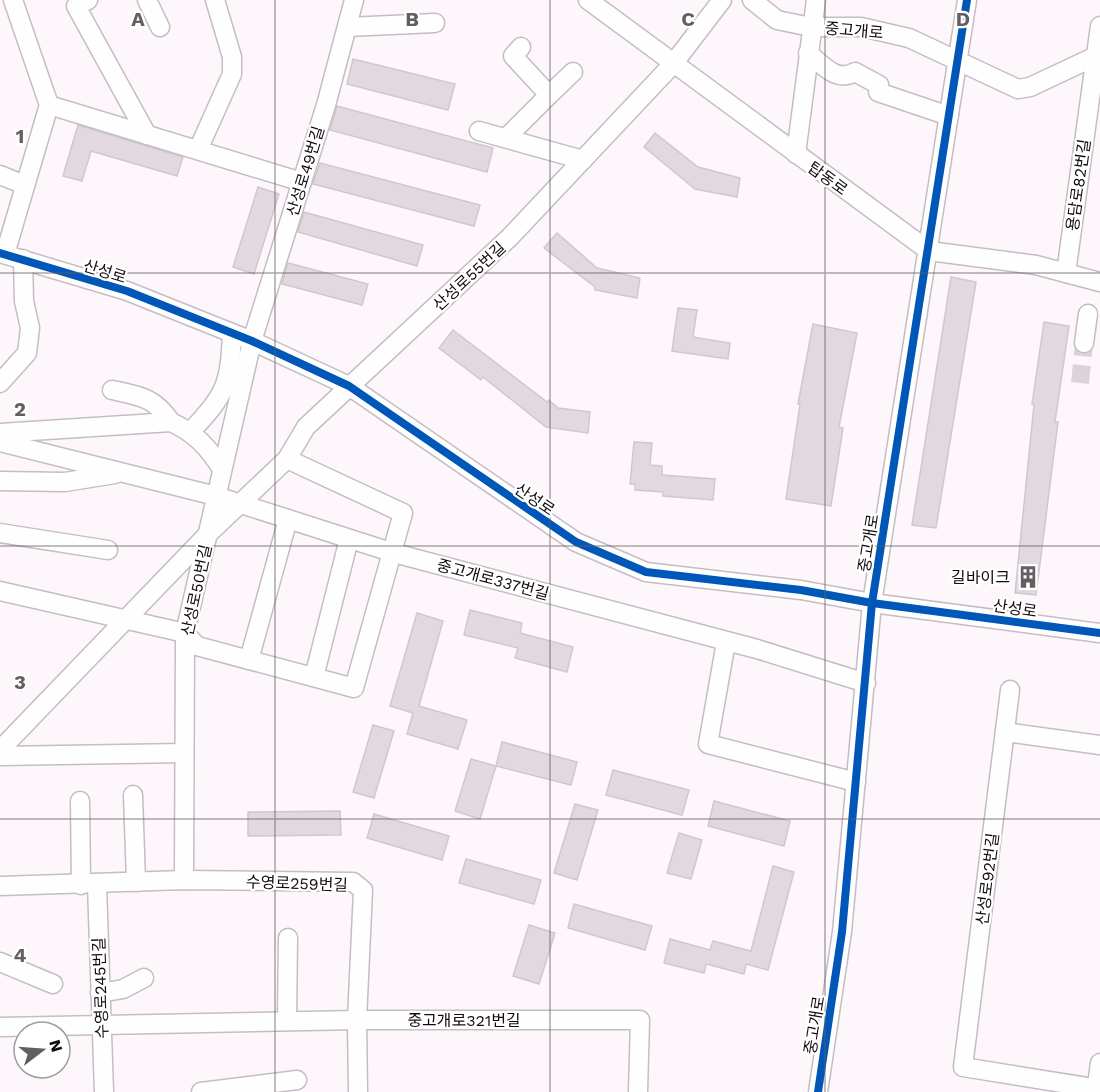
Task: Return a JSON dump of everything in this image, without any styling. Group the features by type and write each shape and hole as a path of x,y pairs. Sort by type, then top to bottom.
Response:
{"street":[{"path":"3,253 49,105 13,0"},
{"path":"88,0 76,6 147,135"},
{"path":"147,0 160,27"},
{"path":"198,150 232,74 232,57 215,0"},
{"name":"산성로49번길","path":"252,341 302,182 354,0"},
{"name":"탑동로","path":"588,0 929,251 1036,265 1100,282"},
{"name":"산성로55번길","path":"0,750 207,535 287,459 306,427 510,237 673,64 722,0"},
{"name":"중고개로","path":"752,0 777,20 812,27 861,27 882,31 909,38 958,62"},
{"path":"796,154 816,0"},
{"name":"중고개로","path":"818,1092 842,933 872,603 967,0"},
{"path":"347,27 435,23"},
{"name":"용담로82번길","path":"1066,273 1097,61 1100,26"},
{"path":"517,52 549,95"},
{"name":"중고개로","path":"808,53 838,76 845,77 855,72 879,85 878,92 949,116"},
{"path":"958,62 1018,89 1097,61"},
{"path":"506,138 573,72"},
{"path":"49,105 302,182"},
{"path":"479,131 583,160"},
{"path":"0,175 26,185"},
{"name":"산성로","path":"3,253 127,291 252,341 349,386 576,542 646,572 801,590 872,603 1100,633"},
{"path":"0,383 27,353 30,328 24,302 23,259"},
{"path":"1084,343 1088,314"},
{"path":"191,431 213,408 230,374 232,333"},
{"name":"산성로50번길","path":"184,880 185,633 252,341"},
{"path":"112,390 144,397 161,406 171,422"},
{"path":"0,433 171,422 191,431 208,448 222,469"},
{"name":"중고개로337번길","path":"0,442 216,496 391,552 726,642 866,683"},
{"path":"0,591 185,633 197,646 354,688 403,513 287,459"},
{"name":"중고개로337번길","path":"0,482 65,482 124,473"},
{"path":"249,660 288,519"},
{"path":"0,533 108,550"},
{"path":"314,677 349,539"},
{"path":"726,642 708,744 856,782"},
{"name":"산성로92번길","path":"1010,690 963,1067 1097,1090"},
{"path":"1005,732 1100,745"},
{"path":"0,756 184,753"},
{"path":"133,795 136,882"},
{"path":"80,801 89,885"},
{"name":"수영로259번길","path":"0,886 89,885 184,880 353,882 363,890 357,1020 357,1092"},
{"name":"수영로245번길","path":"89,885 100,993 104,1092"},
{"path":"288,938 288,1022"},
{"path":"0,962 53,984"},
{"path":"100,993 123,989 144,978"},
{"name":"중고개로321번길","path":"0,1028 357,1020 640,1020 638,1092"},
{"path":"1097,1090 1100,1063"},
{"path":"201,1092 297,1080"}],"building":[{"path":"353,59 455,84 448,110 347,84"},
{"path":"337,106 493,148 487,172 330,130"},
{"path":"78,125 183,157 177,176 91,151 82,181 63,176"},
{"path":"655,133 698,167 740,178 737,197 695,189 644,147"},
{"path":"320,163 480,205 474,226 313,184"},
{"path":"258,187 279,194 254,274 233,267"},
{"path":"304,212 423,245 417,266 298,232"},
{"path":"557,233 597,268 640,278 637,298 595,290 595,287 544,248"},
{"path":"288,263 368,284 362,305 282,284"},
{"path":"951,277 976,282 936,528 912,525"},
{"path":"678,308 697,310 693,337 730,343 728,359 672,351"},
{"path":"1044,322 1069,326 1055,422 1058,422 1036,595 1015,593 1034,405 1032,404"},
{"path":"813,324 857,333 839,427 843,428 831,506 786,499 800,404 798,404"},
{"path":"453,330 547,402 549,400 558,408 590,412 588,433 546,427 483,377 481,380 439,348"},
{"path":"634,442 652,443 650,465 662,466 662,475 715,479 713,500 663,496 663,492 635,490 635,484 630,484"},
{"path":"470,610 522,623 520,633 573,647 567,672 515,658 518,648 464,635"},
{"path":"417,613 443,621 419,706 467,720 458,749 407,734 413,713 390,706"},
{"path":"373,725 394,731 374,798 353,792"},
{"path":"502,742 577,762 571,785 496,766"},
{"path":"471,759 496,766 480,819 455,811"},
{"path":"613,770 689,790 682,815 606,795"},
{"path":"714,801 790,821 784,846 708,826"},
{"path":"575,804 598,810 577,880 554,873"},
{"path":"340,811 341,835 248,836 248,812"},
{"path":"374,814 449,836 442,860 367,838"},
{"path":"679,833 702,840 691,879 667,873"},
{"path":"466,859 541,880 534,904 459,883"},
{"path":"773,866 794,872 768,970 746,964 744,974 706,964 704,973 664,963 670,939 710,950 713,941 751,951"},
{"path":"574,904 652,926 645,950 568,928"},
{"path":"529,925 555,933 539,984 513,976"}],"tunnel":[{"path":"1080,383 1084,343"}],"cycle path":[{"path":"818,1092 842,932 872,603 967,0"},
{"path":"0,253 127,291 252,341 349,386 576,542 646,572 801,590 872,603 1100,633"}],"place":[{"name":"길바이크","path":"1028,577"}]}
